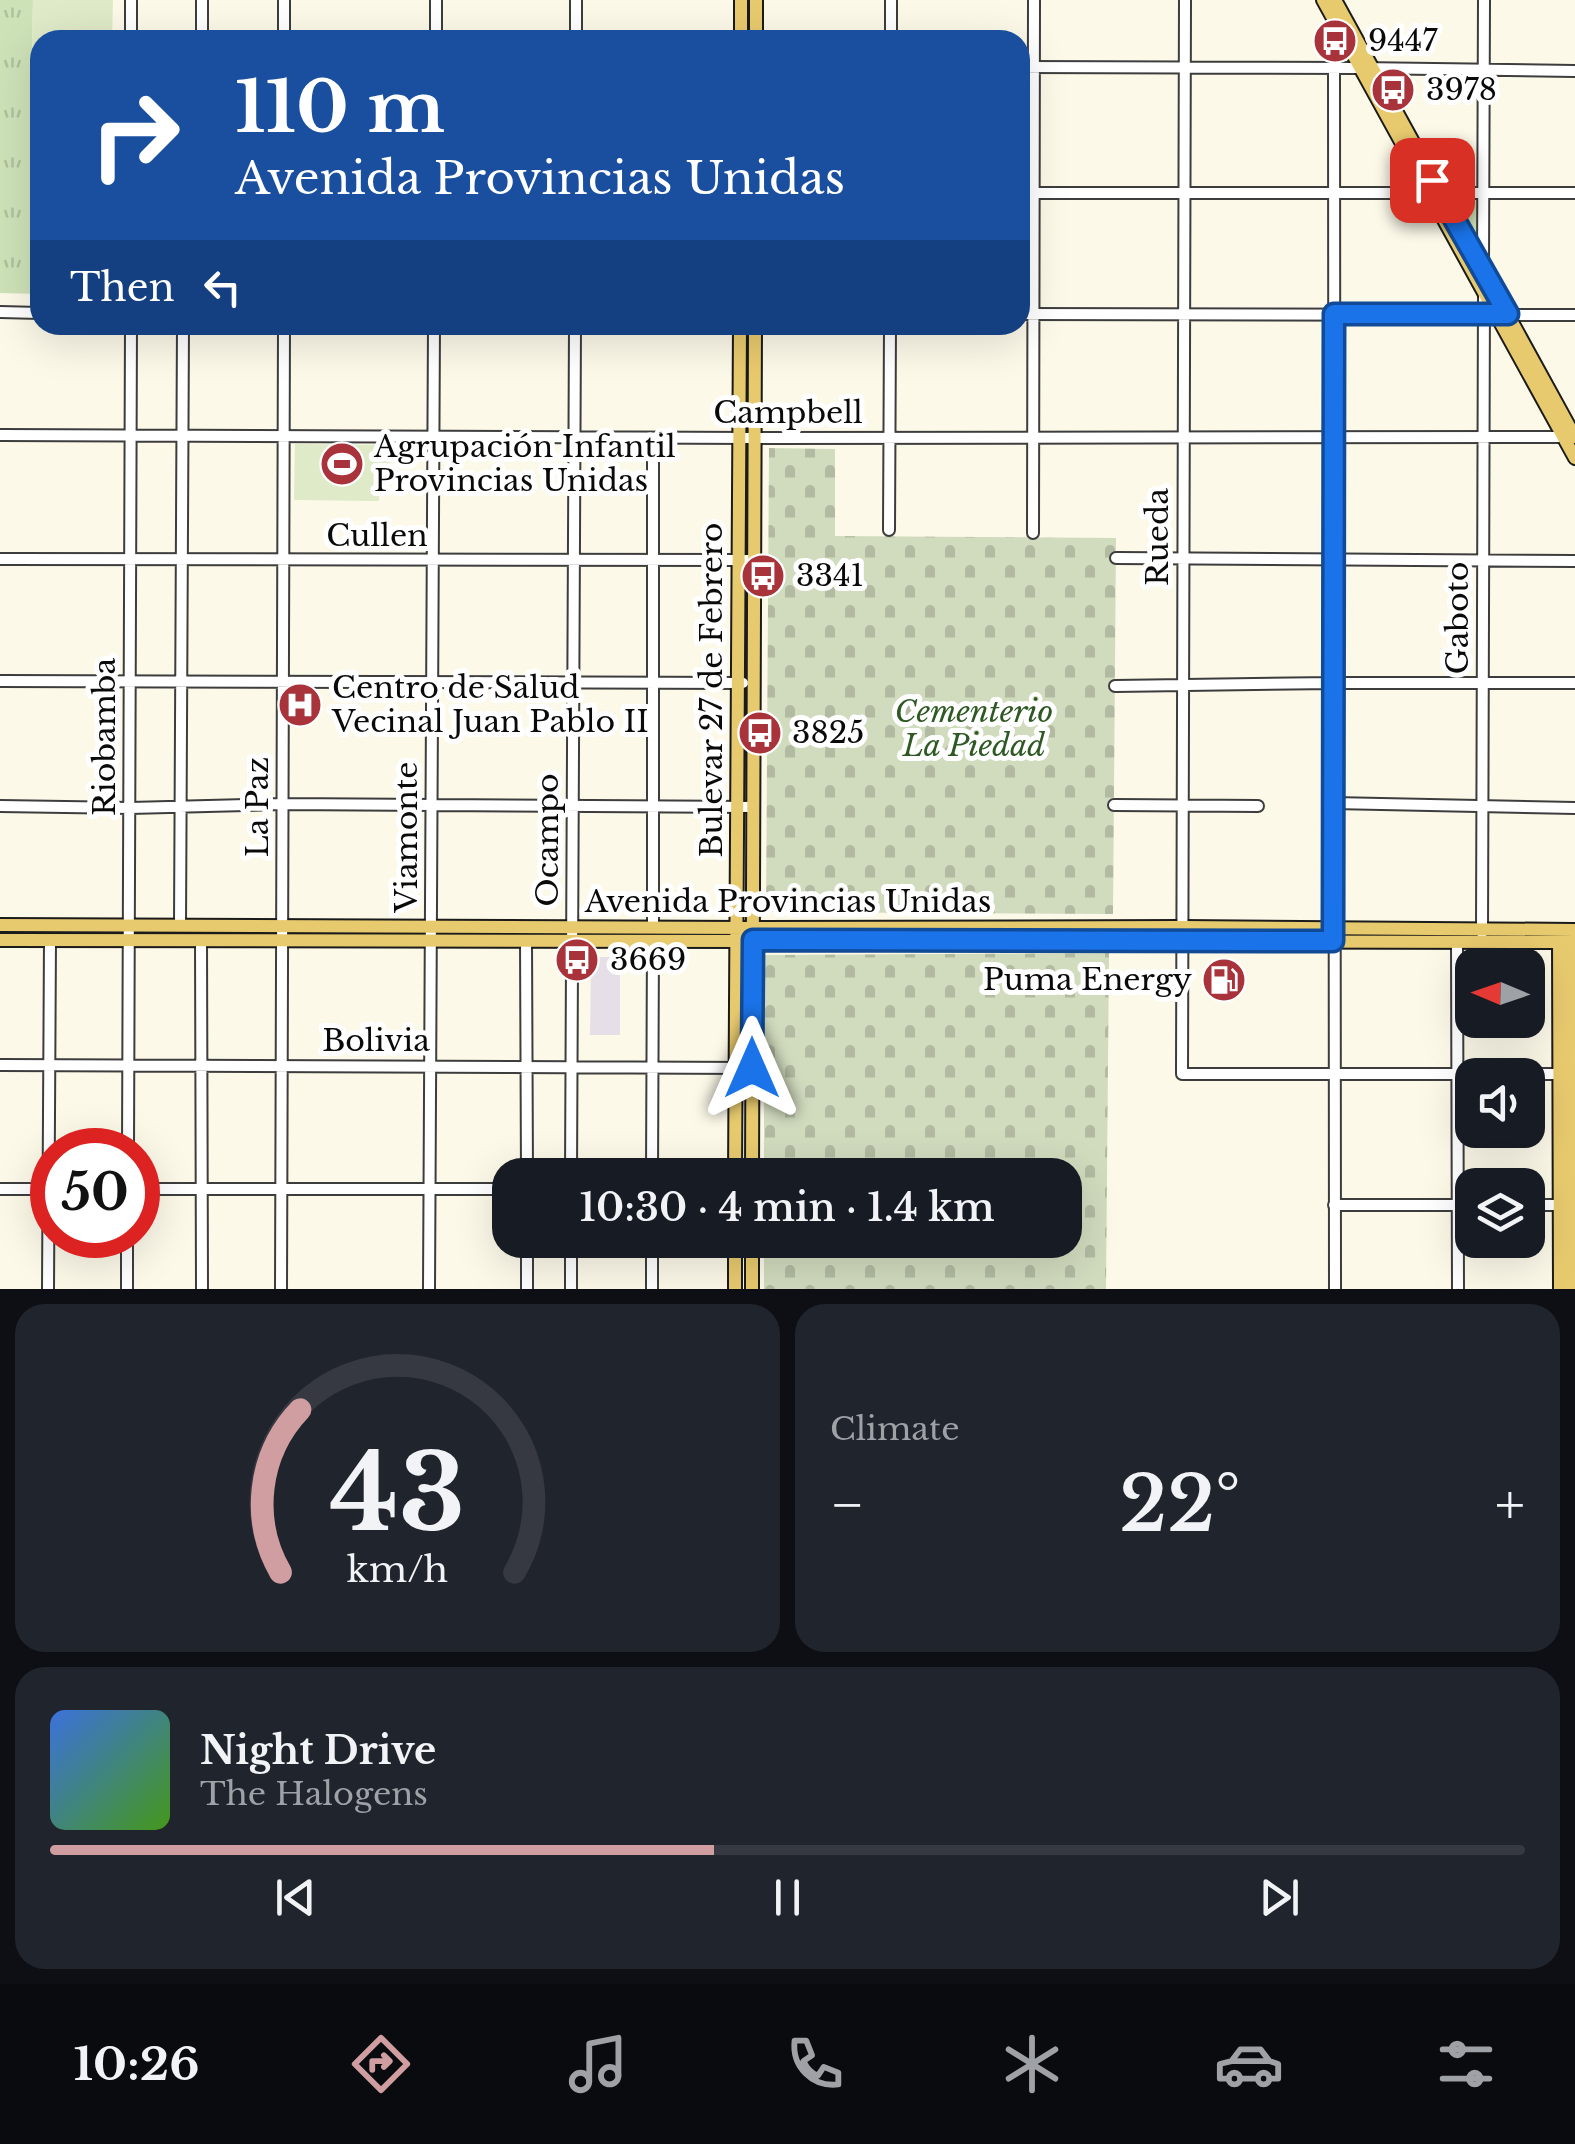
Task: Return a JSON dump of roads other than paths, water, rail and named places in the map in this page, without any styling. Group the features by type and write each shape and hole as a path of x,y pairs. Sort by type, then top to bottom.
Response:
{"main road":[{"path":"741,0 741,30"},
{"path":"756,0 756,30"},
{"path":"1323,0 1366,68 1484,294 1569,437 1575,458"},
{"path":"1335,0 1366,68"},
{"path":"1434,193 1482,268 1496,314"},
{"name":"Bulevar 27 de Febrero","path":"735,1158 740,335"},
{"name":"Bulevar 27 de Febrero","path":"752,1158 755,335"},
{"name":"Avenida Provincias Unidas","path":"0,925 201,940 282,933"},
{"name":"Avenida Provincias Unidas","path":"0,940 50,940 180,926 282,933 1568,936"},
{"name":"Avenida Provincias Unidas","path":"431,933 526,940 573,934"},
{"name":"Avenida Provincias Unidas","path":"1333,934 1457,941 1482,936"},
{"path":"1568,936 1570,1289"},
{"path":"1560,1289 1568,1205"},
{"path":"735,1258 735,1289"},
{"path":"752,1258 752,1289"}],"street":[{"path":"131,0 131,30"},
{"path":"202,0 202,30"},
{"path":"284,0 284,30"},
{"path":"436,0 436,30"},
{"path":"576,0 576,30"},
{"path":"891,30 892,0"},
{"path":"1032,534 1034,0"},
{"name":"Rueda","path":"1185,0 1182,1074 1334,1074"},
{"path":"1482,268 1484,0"},
{"path":"1030,68 1575,71"},
{"path":"1334,68 1335,1289"},
{"path":"1033,192 1575,194"},
{"path":"0,312 30,312"},
{"path":"1033,314 1575,315"},
{"name":"Gaboto","path":"1482,936 1483,437 1496,314"},
{"name":"Riobamba","path":"128,1128 131,335"},
{"path":"180,926 183,335"},
{"name":"La Paz","path":"281,1289 284,335"},
{"name":"Viamonte","path":"430,1289 434,335"},
{"name":"Ocampo","path":"572,1158 575,335"},
{"path":"889,530 890,335"},
{"name":"Campbell","path":"0,435 1569,437"},
{"path":"652,438 652,1158"},
{"path":"1116,558 1575,562"},
{"name":"Cullen","path":"0,560 754,560"},
{"path":"0,681 754,683"},
{"path":"1115,686 1575,682"},
{"path":"1333,804 1575,808"},
{"path":"1114,805 1258,806"},
{"path":"0,806 753,807"},
{"path":"50,940 51,1128"},
{"path":"201,940 202,1289"},
{"path":"526,940 527,1158"},
{"path":"1457,941 1457,1058"},
{"name":"Bolivia","path":"0,1064 752,1068"},
{"path":"1334,1074 1455,1074"},
{"path":"0,1189 30,1189"},
{"path":"160,1189 492,1189"},
{"path":"1334,1206 1455,1205"},
{"path":"48,1289 49,1258"},
{"path":"127,1289 128,1258"},
{"path":"527,1258 527,1289"},
{"path":"571,1258 571,1289"},
{"path":"652,1258 652,1289"},
{"path":"1458,1258 1458,1289"}],"place":[{"name":"9447","path":"1335,41"},
{"name":"3978","path":"1393,90"},
{"name":"Agrupación Infantil Provincias Unidas","path":"342,464"},
{"name":"3341","path":"763,576"},
{"name":"Centro de Salud Vecinal Juan Pablo II","path":"300,705"},
{"name":"3825","path":"760,733"},
{"name":"3669","path":"577,960"},
{"name":"Puma Energy","path":"1224,980"}],"park label":[{"name":"Cementerio La Piedad","path":"974,729"}]}
